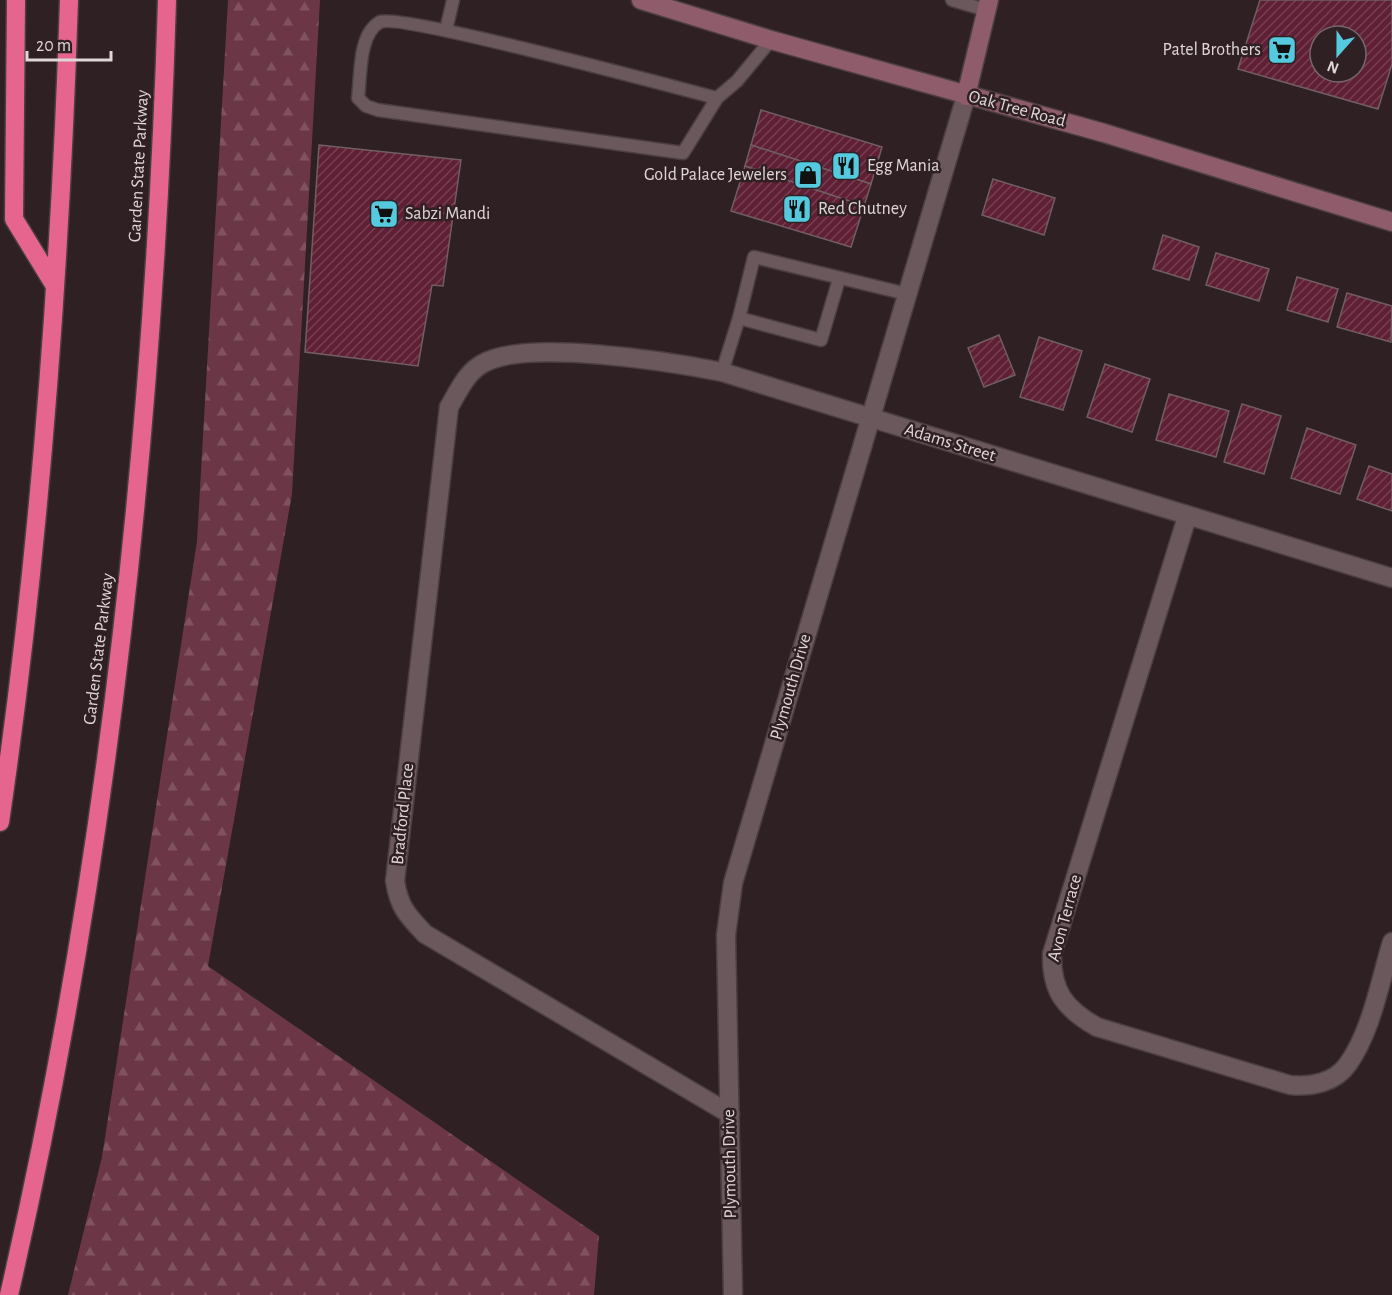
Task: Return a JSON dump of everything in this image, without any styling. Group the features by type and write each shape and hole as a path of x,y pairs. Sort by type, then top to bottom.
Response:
{"highway":[{"path":"16,0 14,219 55,286"},
{"path":"0,822 30,580 55,286 62,183 69,0"},
{"name":"Garden State Parkway","path":"9,1295 72,985 118,679 149,373 161,171 167,0"}],"street":[{"name":"Oak Tree Road","path":"650,1 771,40 1104,133 1392,222"},
{"path":"966,96 987,5"},
{"name":"Plymouth Drive","path":"733,1295 726,935 733,883 966,96"},
{"name":"Adams Street","path":"500,356 599,355 668,362 722,372 1187,517 1392,578"},
{"name":"Bradford Place","path":"500,356 481,364 465,379 448,407 395,880 398,901 407,916 425,934 730,1114"},
{"name":"Avon Terrace","path":"1187,517 1052,954 1051,976 1061,997 1078,1016 1097,1027 1290,1085 1308,1087 1325,1081 1347,1066 1364,1032 1392,942"}],"lane":[{"path":"446,30 453,0"},
{"path":"952,0 987,5"},
{"path":"717,98 446,30 388,20 378,23 369,32 364,47 358,98 366,106 378,110 683,153 717,98 737,81 771,40"},
{"path":"722,372 739,318 754,257 907,294"},
{"path":"739,318 821,340 839,279"}],"green space":[{"path":"228,0 320,0 292,494 208,966 599,1236 594,1295 68,1295 102,1157 197,541"}],"building":[{"name":"Patel Brothers","path":"1260,0 1392,0 1392,64 1378,109 1238,69"},
{"name":"Egg Mania","path":"761,110 882,147 871,184 751,145"},
{"name":"Sabzi Mandi","path":"319,145 461,160 443,286 432,285 418,366 305,352"},
{"name":"Gold Palace Jewelers","path":"751,145 871,184 864,206 745,166"},
{"name":"Red Chutney","path":"745,166 864,206 851,247 731,211"},
{"path":"993,179 1055,198 1044,235 982,215"},
{"path":"1163,235 1199,247 1189,280 1153,269"},
{"path":"1216,253 1269,269 1259,301 1206,285"},
{"path":"1297,277 1338,289 1328,322 1287,310"},
{"path":"1347,293 1392,306 1391,342 1337,327"},
{"path":"999,335 1015,375 984,387 968,348"},
{"path":"1039,337 1082,351 1063,410 1020,397"},
{"path":"1105,364 1150,379 1132,432 1087,417"},
{"path":"1169,394 1229,411 1216,457 1156,440"},
{"path":"1242,404 1281,416 1264,474 1224,462"},
{"path":"1307,428 1356,445 1340,494 1291,478"},
{"path":"1369,466 1392,474 1392,511 1357,499"}],"place":[{"name":"Patel Brothers","path":"1282,50"},
{"name":"Egg Mania","path":"846,166"},
{"name":"Gold Palace Jewelers","path":"808,175"},
{"name":"Red Chutney","path":"797,209"},
{"name":"Sabzi Mandi","path":"384,214"}]}
